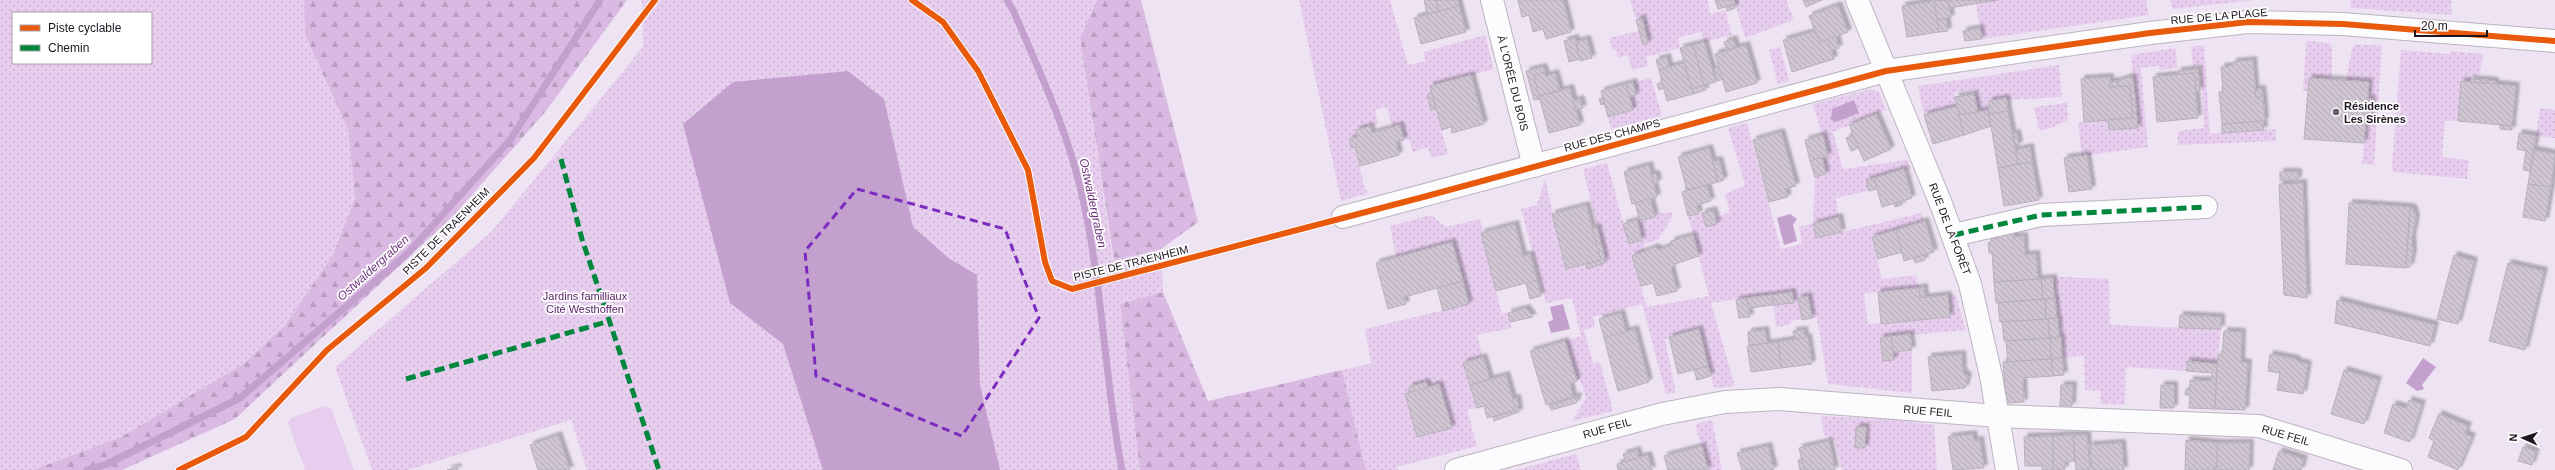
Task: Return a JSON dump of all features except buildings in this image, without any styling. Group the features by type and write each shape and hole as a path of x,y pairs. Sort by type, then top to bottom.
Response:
{"street":[{"name":"À L'ORÉE DU BOIS","path":"1492,0 1534,166"},
{"name":"RUE DE LA FORÊT","path":"1857,0 1954,235 1972,291 1998,416 2007,470"},
{"name":"RUE DE LA PLAGE","path":"1886,71 2150,33 2248,22 2343,24 2555,41"},
{"name":"RUE DES CHAMPS","path":"1343,218 1886,71"},
{"path":"1954,235 2041,215 2206,207"},
{"name":"RUE FEIL","path":"1456,470 1635,420 1725,402 1802,399 1998,416 2259,426 2401,470"}],"highlighted area":[{"path":"857,189 1005,229 1039,318 962,436 816,376 805,251"}],"green space":[{"path":"0,0 304,0 305,36 348,130 355,198 333,255 285,325 243,364 121,437 33,470 0,470"},
{"path":"304,0 627,0 546,111 455,214 235,419 122,470 33,470 121,437 243,364 285,325 333,255 355,198 348,130 305,35"},
{"name":"Jardins familliaux Cité Westhoffen","path":"642,0 1097,0 1080,38 1113,259 1161,249 1163,292 1120,305 1140,470 587,470 571,420 408,470 372,470 335,367 492,231 643,47"},
{"path":"1097,0 1141,0 1198,222 1161,249 1114,260 1080,38"},
{"path":"1299,0 1390,0 1408,65 1426,61 1423,52 1485,35 1494,69 1430,86 1432,93 1427,95 1431,110 1436,109 1448,154 1431,158 1428,147 1413,152 1409,139 1404,140 1400,125 1392,127 1387,107 1375,110 1378,124 1356,130 1358,137 1349,139 1351,148 1355,147 1365,189 1369,193 1341,201"},
{"path":"1630,0 1708,0 1710,14 1725,10 1732,35 1704,42 1701,32 1678,38 1680,48 1646,57 1648,66 1632,70 1628,55 1618,58 1616,50 1613,51 1609,38 1639,31 1643,45 1648,43 1642,18 1636,20"},
{"path":"1734,0 1786,0 1794,20 1745,38"},
{"path":"1998,0 2146,0 2149,15 1982,39 1976,4"},
{"path":"2170,0 2255,0 2173,9"},
{"path":"2350,0 2451,0 2452,15 2351,8"},
{"path":"2309,41 2329,43 2332,47 2332,79 2309,78 2307,91 2303,91 2306,43"},
{"path":"2356,44 2382,46 2374,165 2362,164 2366,125 2370,125 2372,99 2367,99 2346,80 2352,48"},
{"path":"2204,45 2210,134 2276,129 2276,141 2178,145 2178,131 2204,128 2201,66 2193,66 2191,47"},
{"path":"1780,47 1789,81 1778,84 1769,50"},
{"path":"2176,48 2177,68 2160,70 2159,66 2141,68 2148,147 2082,156 2078,122 2108,120 2138,128 2131,55"},
{"path":"2401,50 2450,54 2451,51 2483,54 2480,74 2471,78 2470,82 2461,82 2458,121 2445,121 2442,157 2469,160 2467,179 2394,172 2392,167"},
{"path":"2059,65 2062,97 2007,100 2006,98 1989,101 1990,110 1978,112 1974,90 1955,92 1957,106 1924,115 1918,86"},
{"path":"1651,78 1662,116 1611,129 1608,117 1633,110 1629,97 1636,95 1633,82"},
{"path":"1870,89 1879,92 1886,110 1833,132 1843,169 1907,160 1911,168 1866,180 1869,191 1836,198 1839,217 1813,224 1817,238 1921,213 1925,221 1872,238 1882,279 1916,275 1919,288 1864,294 1868,324 1950,317 1948,295 1956,295 1966,330 1880,338 1883,361 1894,360 1893,352 1912,350 1912,393 1828,384 1817,318 1812,318 1808,296 1798,298 1802,320 1793,320 1789,325 1776,327 1774,305 1794,302 1792,292 1711,303 1735,386 1714,388 1699,329 1665,339 1676,393 1666,394 1642,304 1593,317 1595,327 1584,330 1593,363 1600,362 1613,411 1572,421 1586,398 1580,380 1577,381 1565,341 1581,336 1572,298 1546,303 1521,209 1537,205 1545,179 1566,269 1585,264 1587,269 1603,264 1605,259 1583,169 1607,163 1629,243 1642,240 1637,221 1655,217 1655,214 1672,212 1673,216 1658,240 1644,244 1645,252 1632,256 1647,307 1709,296 1688,216 1702,213 1706,227 1715,218 1730,212 1725,194 1745,185 1728,128 1747,123 1781,249 1802,244 1799,227 1813,223 1815,177 1826,174 1822,157 1828,156 1813,104"},
{"path":"2067,101 2068,120 2049,129 2039,130 2034,107 2060,104"},
{"path":"2540,108 2555,110 2555,138 2536,136"},
{"path":"1431,215 1446,227 1480,219 1484,233 1481,234 1502,314 1508,313 1512,328 1477,335 1483,357 1463,363 1477,408 1467,410 1477,446 1397,467 1398,470 1366,470 1342,370 1371,363 1365,329 1469,304 1452,242 1396,257 1390,226","holes":["1439,385 1451,428 1417,437 1405,394 1410,392 1409,387 1428,388"]},
{"path":"2053,278 2109,279 2110,325 2221,329 2217,364 2187,361 2187,371 2126,367 2125,405 2101,404 2100,391 2085,390 2084,356 2062,358"},
{"path":"1163,292 1208,401 1342,370 1366,470 1140,470 1120,304"},
{"path":"324,406 331,408 354,470 305,470 288,423 291,418"},
{"path":"1821,416 1900,420 1934,425 1937,470 1842,470 1835,441 1824,435"},
{"path":"1712,420 1722,470 1708,470 1695,424"},
{"path":"1576,454 1581,470 1516,470"}],"shaded area":[{"path":"848,71 884,99 913,227 950,259 977,275 980,385 1000,470 823,470 783,344 730,303 683,124 733,82"},
{"path":"1854,100 1859,113 1836,122 1831,120 1832,109"},
{"path":"1790,214 1797,219 1793,225 1797,241 1784,245 1777,218"},
{"path":"1563,304 1570,329 1551,333 1548,322 1553,320 1550,307"},
{"path":"2423,358 2436,367 2422,385 2424,389 2417,391 2406,383"}],"waterway":[{"name":"Ostwaldergraben","path":"87,470 107,464 240,398 407,254 510,140 600,0"},
{"name":"Ostwaldergraben","path":"1007,0 1014,12 1052,100 1068,145 1081,191 1094,260 1111,401 1122,470"}],"marked path":[{"path":"561,159 582,239 659,470"},
{"path":"1954,235 2041,215 2206,207"},
{"path":"406,379 610,321"}],"cycle path":[{"name":"PISTE DE TRAENHEIM","path":"179,470 246,437 327,350 426,268 534,158 655,0"},
{"name":"PISTE DE TRAENHEIM","path":"912,0 943,22 978,71 1028,170 1045,262 1052,281 1072,289 1427,196 1886,71 2150,33 2248,22 2343,24 2555,41"}],"place":[{"name":"Résidence Les Sirènes","path":"2336,112"}]}
